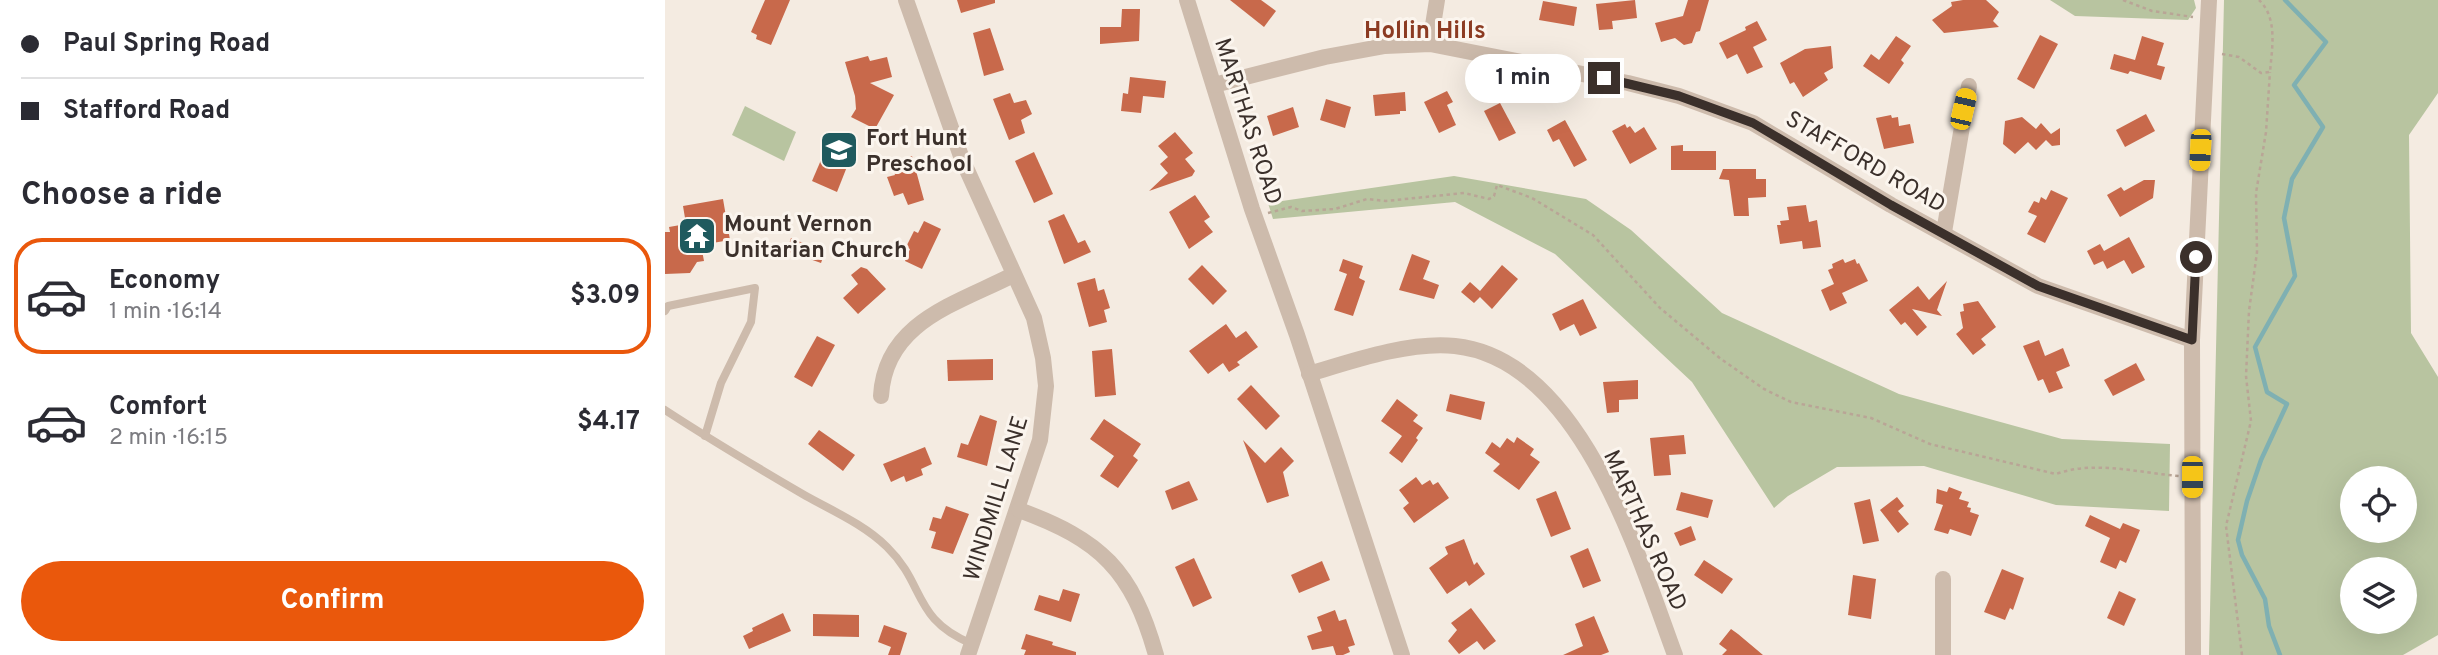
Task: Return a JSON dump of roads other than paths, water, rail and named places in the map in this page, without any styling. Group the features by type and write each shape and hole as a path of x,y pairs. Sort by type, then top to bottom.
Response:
{"street":[{"name":"WINDMILL LANE","path":"906,0 961,159 1034,318 1046,386 1040,440 1019,510 970,650"},
{"name":"MARTHAS ROAD","path":"1187,0 1252,209 1402,655"},
{"path":"1430,44 1437,0"},
{"path":"2193,655 2192,340 2210,0"},
{"name":"STAFFORD ROAD","path":"1214,85 1325,57 1385,46 1430,44 1628,83 1731,114 1779,136 1891,205 2038,286 2192,340"},
{"path":"1944,232 1969,86"},
{"path":"880,396 888,359 905,335 922,322 1013,275"},
{"name":"MARTHAS ROAD","path":"1309,374 1348,362 1437,345 1454,345 1487,353 1516,368 1548,396 1588,454 1623,521 1675,655"},
{"path":"1019,510 1065,528 1107,558 1139,604 1156,655"},
{"path":"1943,579 1943,655"}],"lane":[{"path":"665,311 668,306 755,288 751,321 721,383 705,436"},
{"path":"665,410 875,537 902,565 928,614 970,650"}],"waterway":[{"path":"2280,655 2269,626 2265,599 2242,555 2238,540 2247,501 2261,460 2287,404 2267,392 2255,347 2295,276 2284,218 2292,179 2323,127 2294,85 2326,42 2285,0"}],"place":[{"name":"Fort Hunt Preschool","path":"839,150"},
{"name":"Mount Vernon Unitarian Church","path":"697,236"}],"district":[{"name":"Hollin Hills","path":"1425,30"}]}
